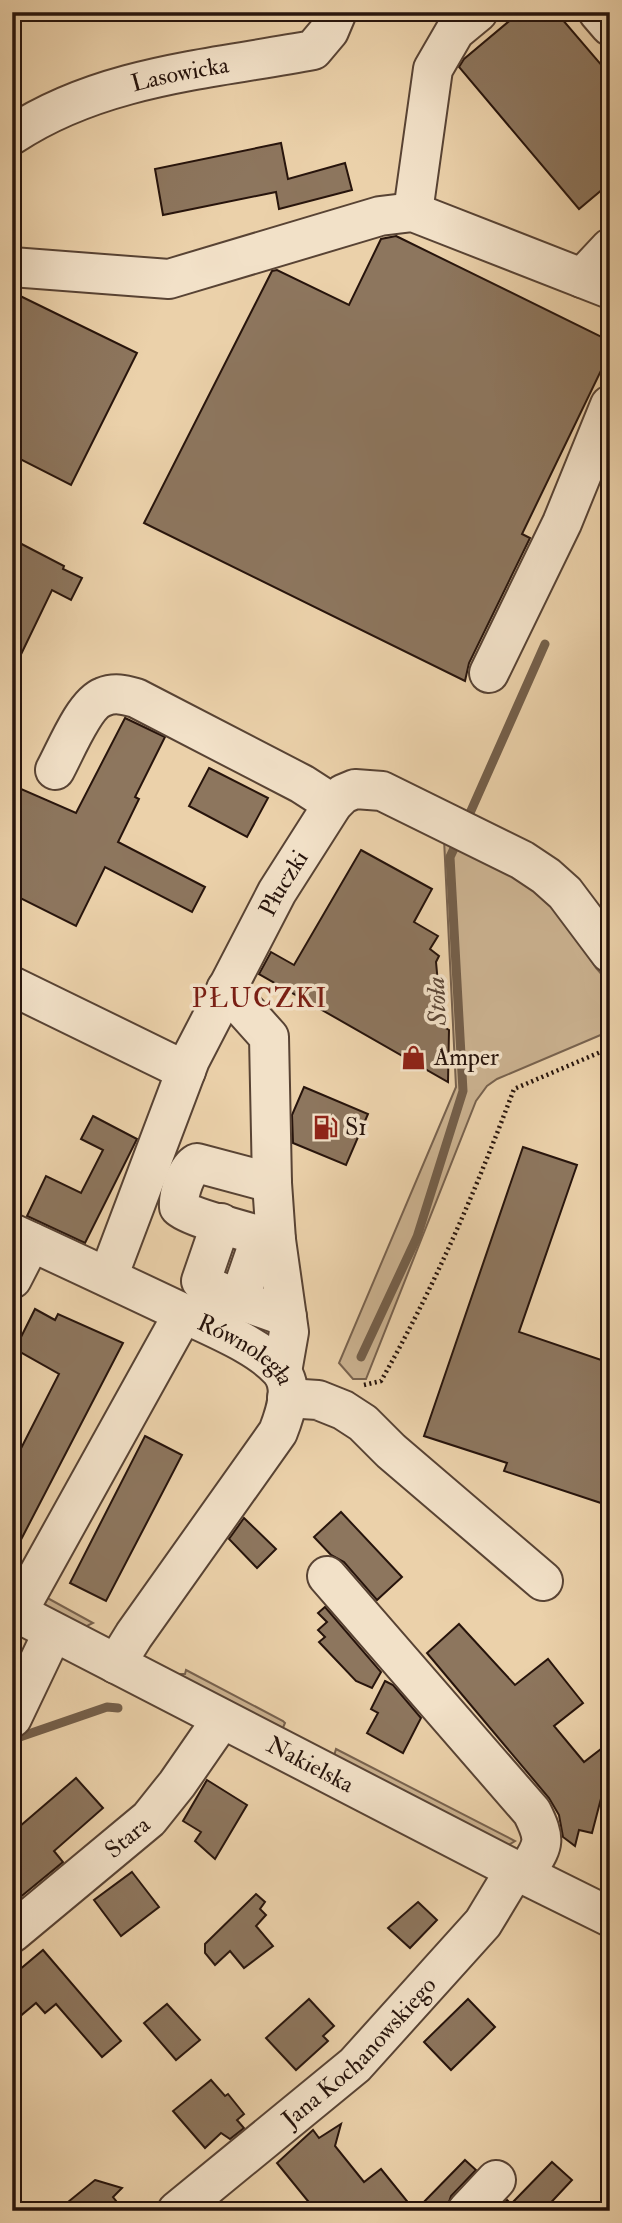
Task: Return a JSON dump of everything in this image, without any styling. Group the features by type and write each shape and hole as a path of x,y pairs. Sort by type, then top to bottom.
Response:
{"street":[{"name":"Lasowicka","path":"12,135 41,116 86,98 149,79 313,50 330,31 337,12"},
{"path":"413,212 433,69 455,30 478,12"},
{"path":"598,12 610,26"},
{"path":"12,267 169,279 380,216 413,212 596,283 610,247"},
{"path":"489,673 562,523 610,405"},
{"path":"55,770 88,709 102,697 120,694 136,698 302,784 333,804"},
{"name":"Płuczki","path":"108,1277 186,1071 277,892 333,804 343,794 355,789 369,788 399,798 522,860 565,893 610,953"},
{"path":"12,986 186,1071"},
{"path":"226,989 269,1037 269,1149 272,1183 250,1232 229,1295 287,1317"},
{"path":"272,1183 201,1163 192,1166 178,1200 178,1207 182,1211 250,1232 287,1317 296,1390 343,1410 363,1423 391,1451 543,1581"},
{"path":"12,1279 22,1237"},
{"name":"Równoległa","path":"22,1237 259,1353 296,1390 278,1432 116,1664"},
{"path":"15,1611 184,1314"},
{"name":"Jana Kochanowskiego","path":"177,2211 355,2064 483,1923 543,1842 542,1832 532,1812 327,1576"},
{"name":"Nakielska","path":"15,1611 610,1917"},
{"path":"12,1718 53,1632"},
{"name":"Stara","path":"12,1933 149,1819 204,1748 222,1719"},
{"path":"467,2211 496,2180"}],"path":[{"path":"296,1390 359,1386 381,1381 409,1332 445,1258 483,1172 514,1089 610,1048"}],"shaded area":[{"path":"444,839 546,891 596,968 610,984 610,1031 497,1079 487,1086 476,1101 366,1379 353,1379 339,1363 456,1087"},
{"path":"42,1595 93,1623 85,1627 37,1602"},
{"path":"186,1670 283,1721 285,1723 282,1730 177,1674 185,1674"},
{"path":"336,1749 515,1841 507,1846 334,1756"}],"building":[{"path":"520,12 556,12 610,75 610,183 579,209 459,67 464,59"},
{"path":"281,143 288,179 345,163 352,190 279,209 276,192 163,215 155,169"},
{"path":"396,236 610,341 610,352 522,534 530,538 469,663 465,681 144,523 272,271 277,270 349,305 381,239"},
{"path":"12,292 137,353 71,485 12,455"},
{"path":"12,539 82,578 71,600 52,590 12,673"},
{"path":"125,718 165,737 135,797 139,799 118,842 205,887 192,912 105,867 76,926 12,894 12,785 76,813"},
{"path":"209,768 268,798 247,837 189,806"},
{"path":"361,850 432,889 414,922 438,936 430,949 439,956 436,962 442,1026 449,1030 448,1082 259,974 271,952 294,965"},
{"path":"304,1087 368,1114 346,1165 293,1143 292,1115"},
{"path":"93,1116 137,1139 85,1243 27,1216 46,1176 81,1193 103,1150 81,1139"},
{"path":"523,1147 577,1165 519,1332 610,1363 610,1506 504,1471 507,1463 424,1436"},
{"path":"35,1309 55,1320 58,1314 123,1343 12,1557 12,1466 59,1374 15,1349"},
{"path":"145,1436 182,1455 106,1601 70,1583"},
{"path":"341,1512 402,1577 377,1600 344,1562 331,1555 314,1537"},
{"path":"244,1518 276,1549 257,1568 229,1539"},
{"path":"325,1607 381,1672 372,1688 356,1681 319,1642 325,1637 318,1630 327,1622 318,1613"},
{"path":"459,1624 515,1685 548,1659 583,1703 554,1726 584,1762 610,1742 610,1764 592,1833 579,1830 575,1846 563,1837 559,1815 549,1798 427,1653"},
{"path":"385,1681 393,1685 421,1718 403,1753 367,1733 378,1713 371,1709"},
{"path":"76,1778 103,1808 54,1851 63,1862 12,1904 12,1833"},
{"path":"207,1780 247,1805 215,1859 195,1841 201,1832 183,1821"},
{"path":"132,1872 159,1907 121,1936 94,1900"},
{"path":"256,1894 265,1902 260,1909 266,1915 256,1926 273,1946 244,1968 230,1951 215,1965 205,1953 205,1944"},
{"path":"418,1902 437,1920 410,1948 388,1928"},
{"path":"43,1950 121,2041 102,2057 56,2004 45,2013 36,2003 12,2023 12,1976"},
{"path":"309,1999 334,2026 323,2036 328,2041 296,2070 266,2038"},
{"path":"468,1999 495,2027 451,2070 424,2042"},
{"path":"167,2004 200,2040 176,2060 144,2023"},
{"path":"211,2080 225,2096 228,2094 244,2114 237,2120 244,2128 230,2139 221,2133 205,2148 173,2111"},
{"path":"341,2124 335,2146 364,2182 381,2169 415,2211 316,2211 277,2163 313,2130 319,2138"},
{"path":"465,2160 476,2170 451,2196 446,2211 415,2211"},
{"path":"552,2162 572,2180 543,2211 497,2211 507,2200 511,2204"},
{"path":"95,2180 122,2188 113,2197 124,2211 57,2211"}],"waterway":[{"name":"Stoła","path":"466,822 545,644"},
{"name":"Stoła","path":"361,1357 417,1237 463,1091 450,857 459,838"},
{"name":"Stoła","path":"14,1739 107,1707 118,1708"}],"place":[{"name":"Amper","path":"414,1057"},
{"name":"S1","path":"325,1127"}],"district":[{"name":"PŁUCZKI","path":"260,999"}]}
